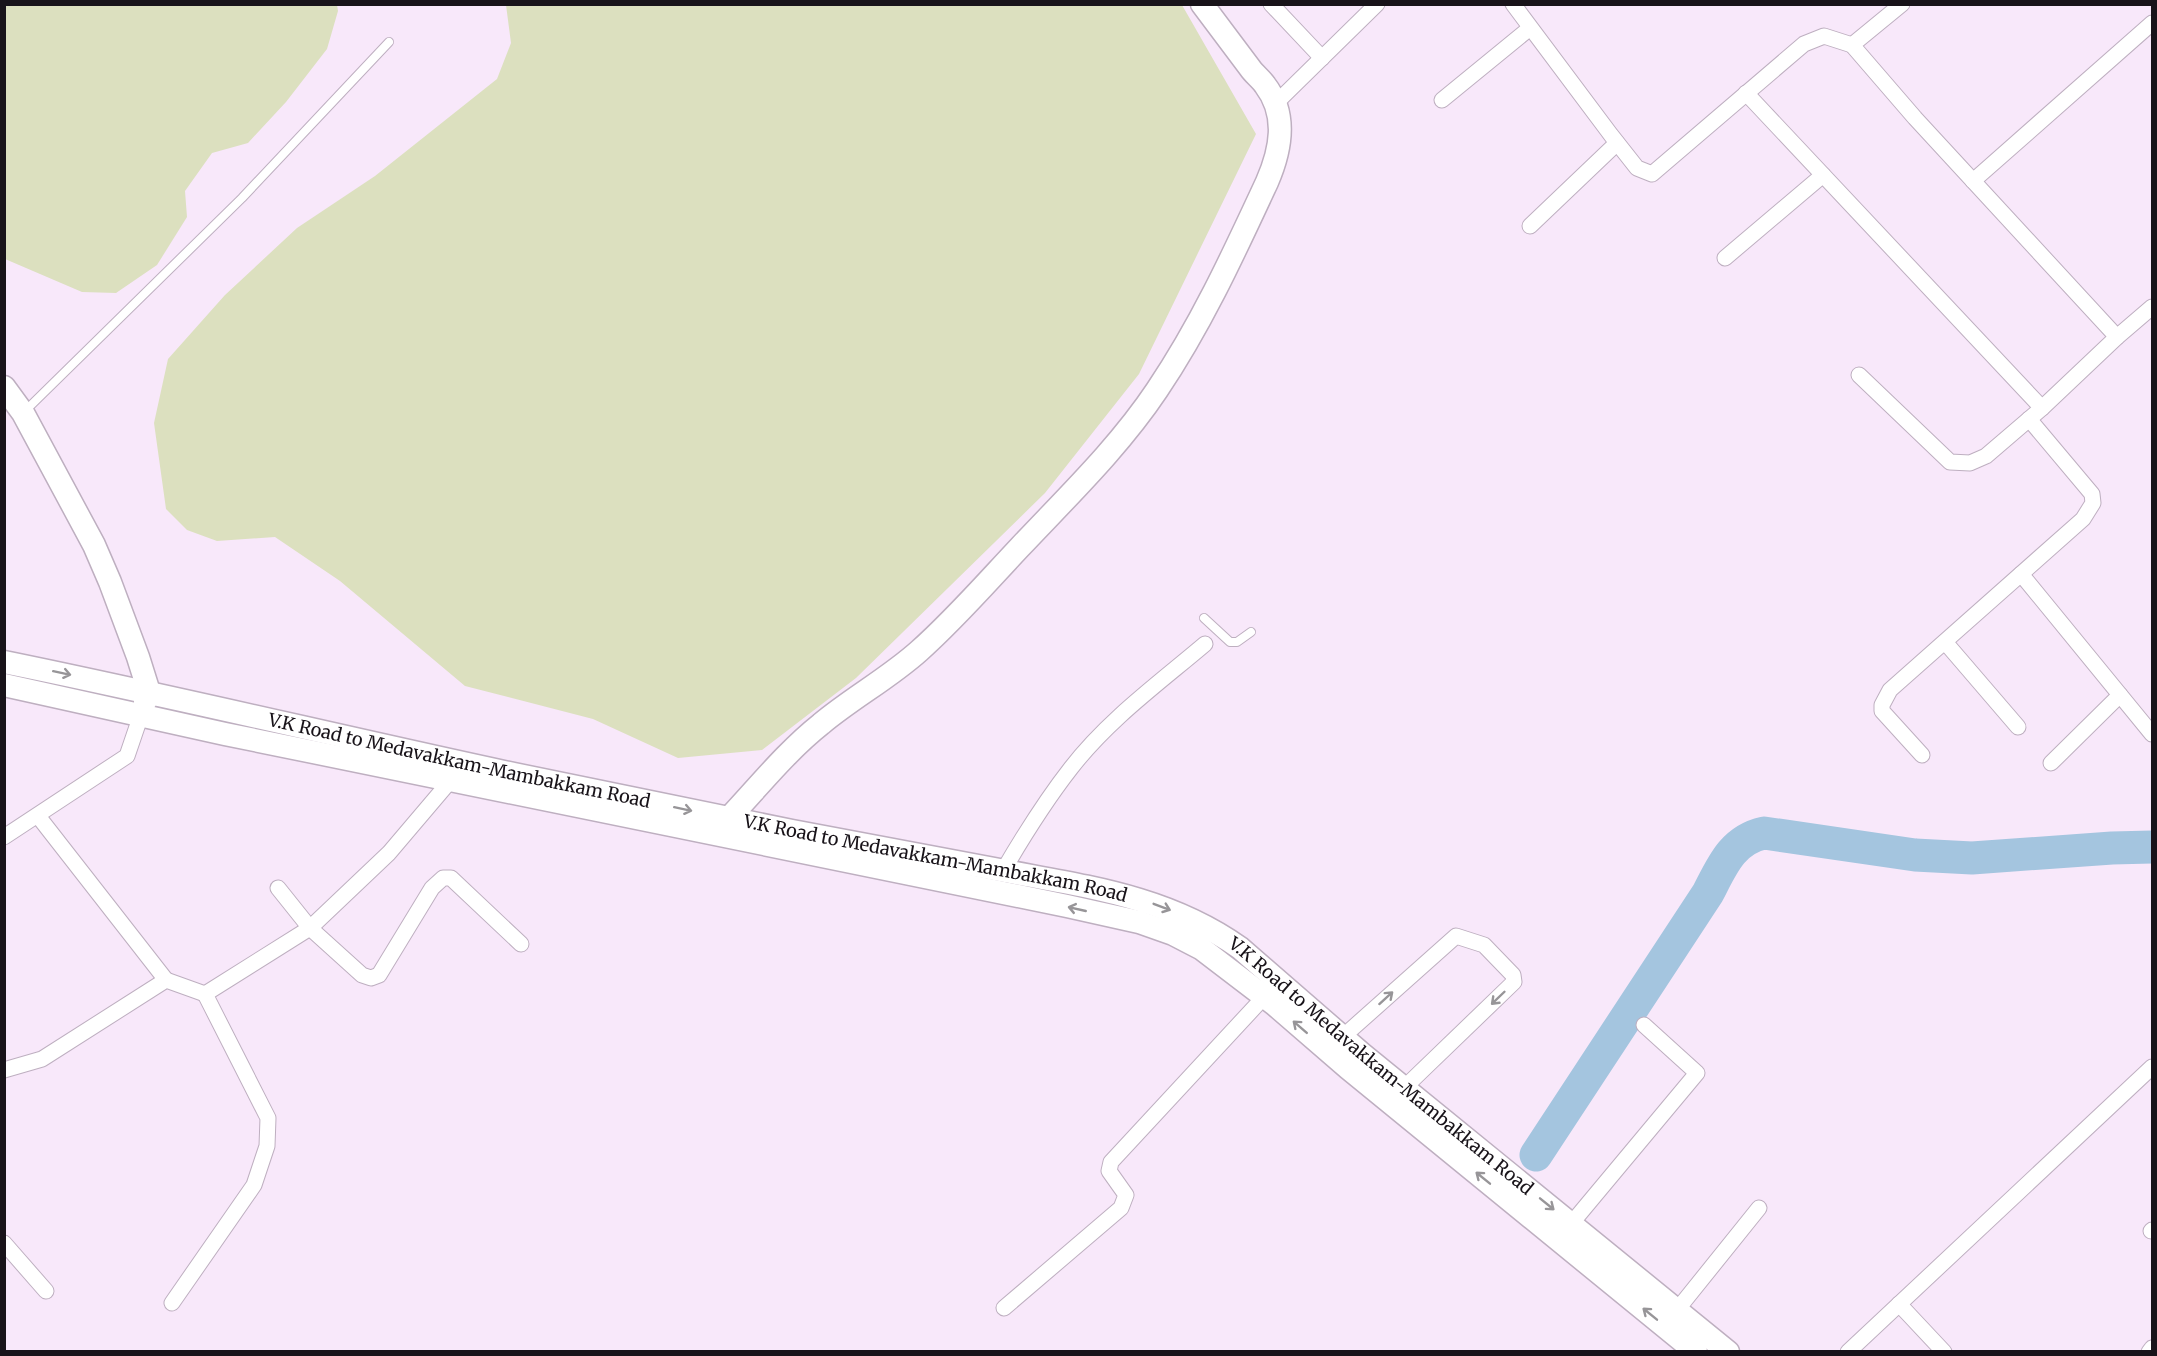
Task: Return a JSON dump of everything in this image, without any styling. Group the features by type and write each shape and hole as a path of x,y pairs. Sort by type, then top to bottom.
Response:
{"street":[{"path":"726,828 799,744 820,724 919,651 1062,502 1129,427 1180,356 1212,297 1267,182 1275,163 1281,131 1276,103 1266,86 1251,70 1202,4"},
{"path":"1271,4 1322,58"},
{"path":"1276,103 1377,4"},
{"path":"1513,4 1637,168 1652,174 1804,44 1824,36 1852,45 1915,118 2117,337"},
{"path":"1852,45 1902,4"},
{"path":"1973,181 2152,23"},
{"path":"1442,100 1530,28"},
{"path":"1746,93 2042,408"},
{"path":"1530,226 1617,143"},
{"path":"1725,258 1823,175"},
{"path":"1859,375 1950,462 1970,464 1986,456 2042,408 2152,307"},
{"path":"4,387 23,413 98,555 138,657 148,692 127,756 4,837"},
{"path":"1922,755 1882,711 1882,705 1890,690 2083,519 2093,503 2092,494 2029,419"},
{"path":"2021,574 2152,734"},
{"path":"1945,642 2018,727"},
{"path":"1003,871 1033,821 1072,766 1116,719 1205,644"},
{"name":"V.K Road to Medavakkam-Mambakkam Road","path":"4,662 502,771 726,828 1139,922 1173,934 1202,949 1264,997 1404,1088 1728,1352"},
{"name":"V.K Road to Medavakkam-Mambakkam Road","path":"4,685 225,734 451,780 726,828 1065,882 1147,901 1191,918 1239,948 1335,1044 1696,1352"},
{"path":"2051,763 2121,695"},
{"path":"205,994 310,928 389,853 451,780"},
{"path":"38,816 166,980 205,994 268,1118 267,1146 254,1185 172,1303"},
{"path":"278,888 310,928 362,975 371,978 380,975 432,888 443,878 451,878 521,944"},
{"path":"1335,1044 1456,936 1484,945 1513,975 1514,982 1404,1088"},
{"path":"4,1070 42,1059 166,980"},
{"path":"1004,1308 1121,1208 1126,1196 1109,1171 1111,1162 1264,997"},
{"path":"1571,1224 1697,1073 1644,1025"},
{"path":"1848,1352 2152,1067"},
{"path":"1677,1310 1759,1208"},
{"path":"4,1243 46,1291"},
{"path":"1899,1304 1944,1352"},
{"path":"2149,1352 2152,1348"}],"lane":[{"path":"23,413 242,198 389,42"},
{"path":"1204,618 1230,642 1237,642 1251,632"},
{"path":"1205,644 1219,632"}],"green space":[{"path":"5,5 337,5 338,11 327,49 286,102 248,143 212,153 185,191 187,217 157,265 116,293 82,292 5,259"},
{"path":"506,5 1182,5 1256,134 1139,374 1045,493 856,678 762,750 678,758 593,719 465,686 340,581 275,537 217,541 187,530 166,509 154,423 168,359 225,295 297,228 375,176 497,79 511,43"}],"waterway":[{"path":"1536,1155 1708,893 1723,864 1736,848 1753,836 1764,833 1915,855 1972,858 2152,847"}]}
